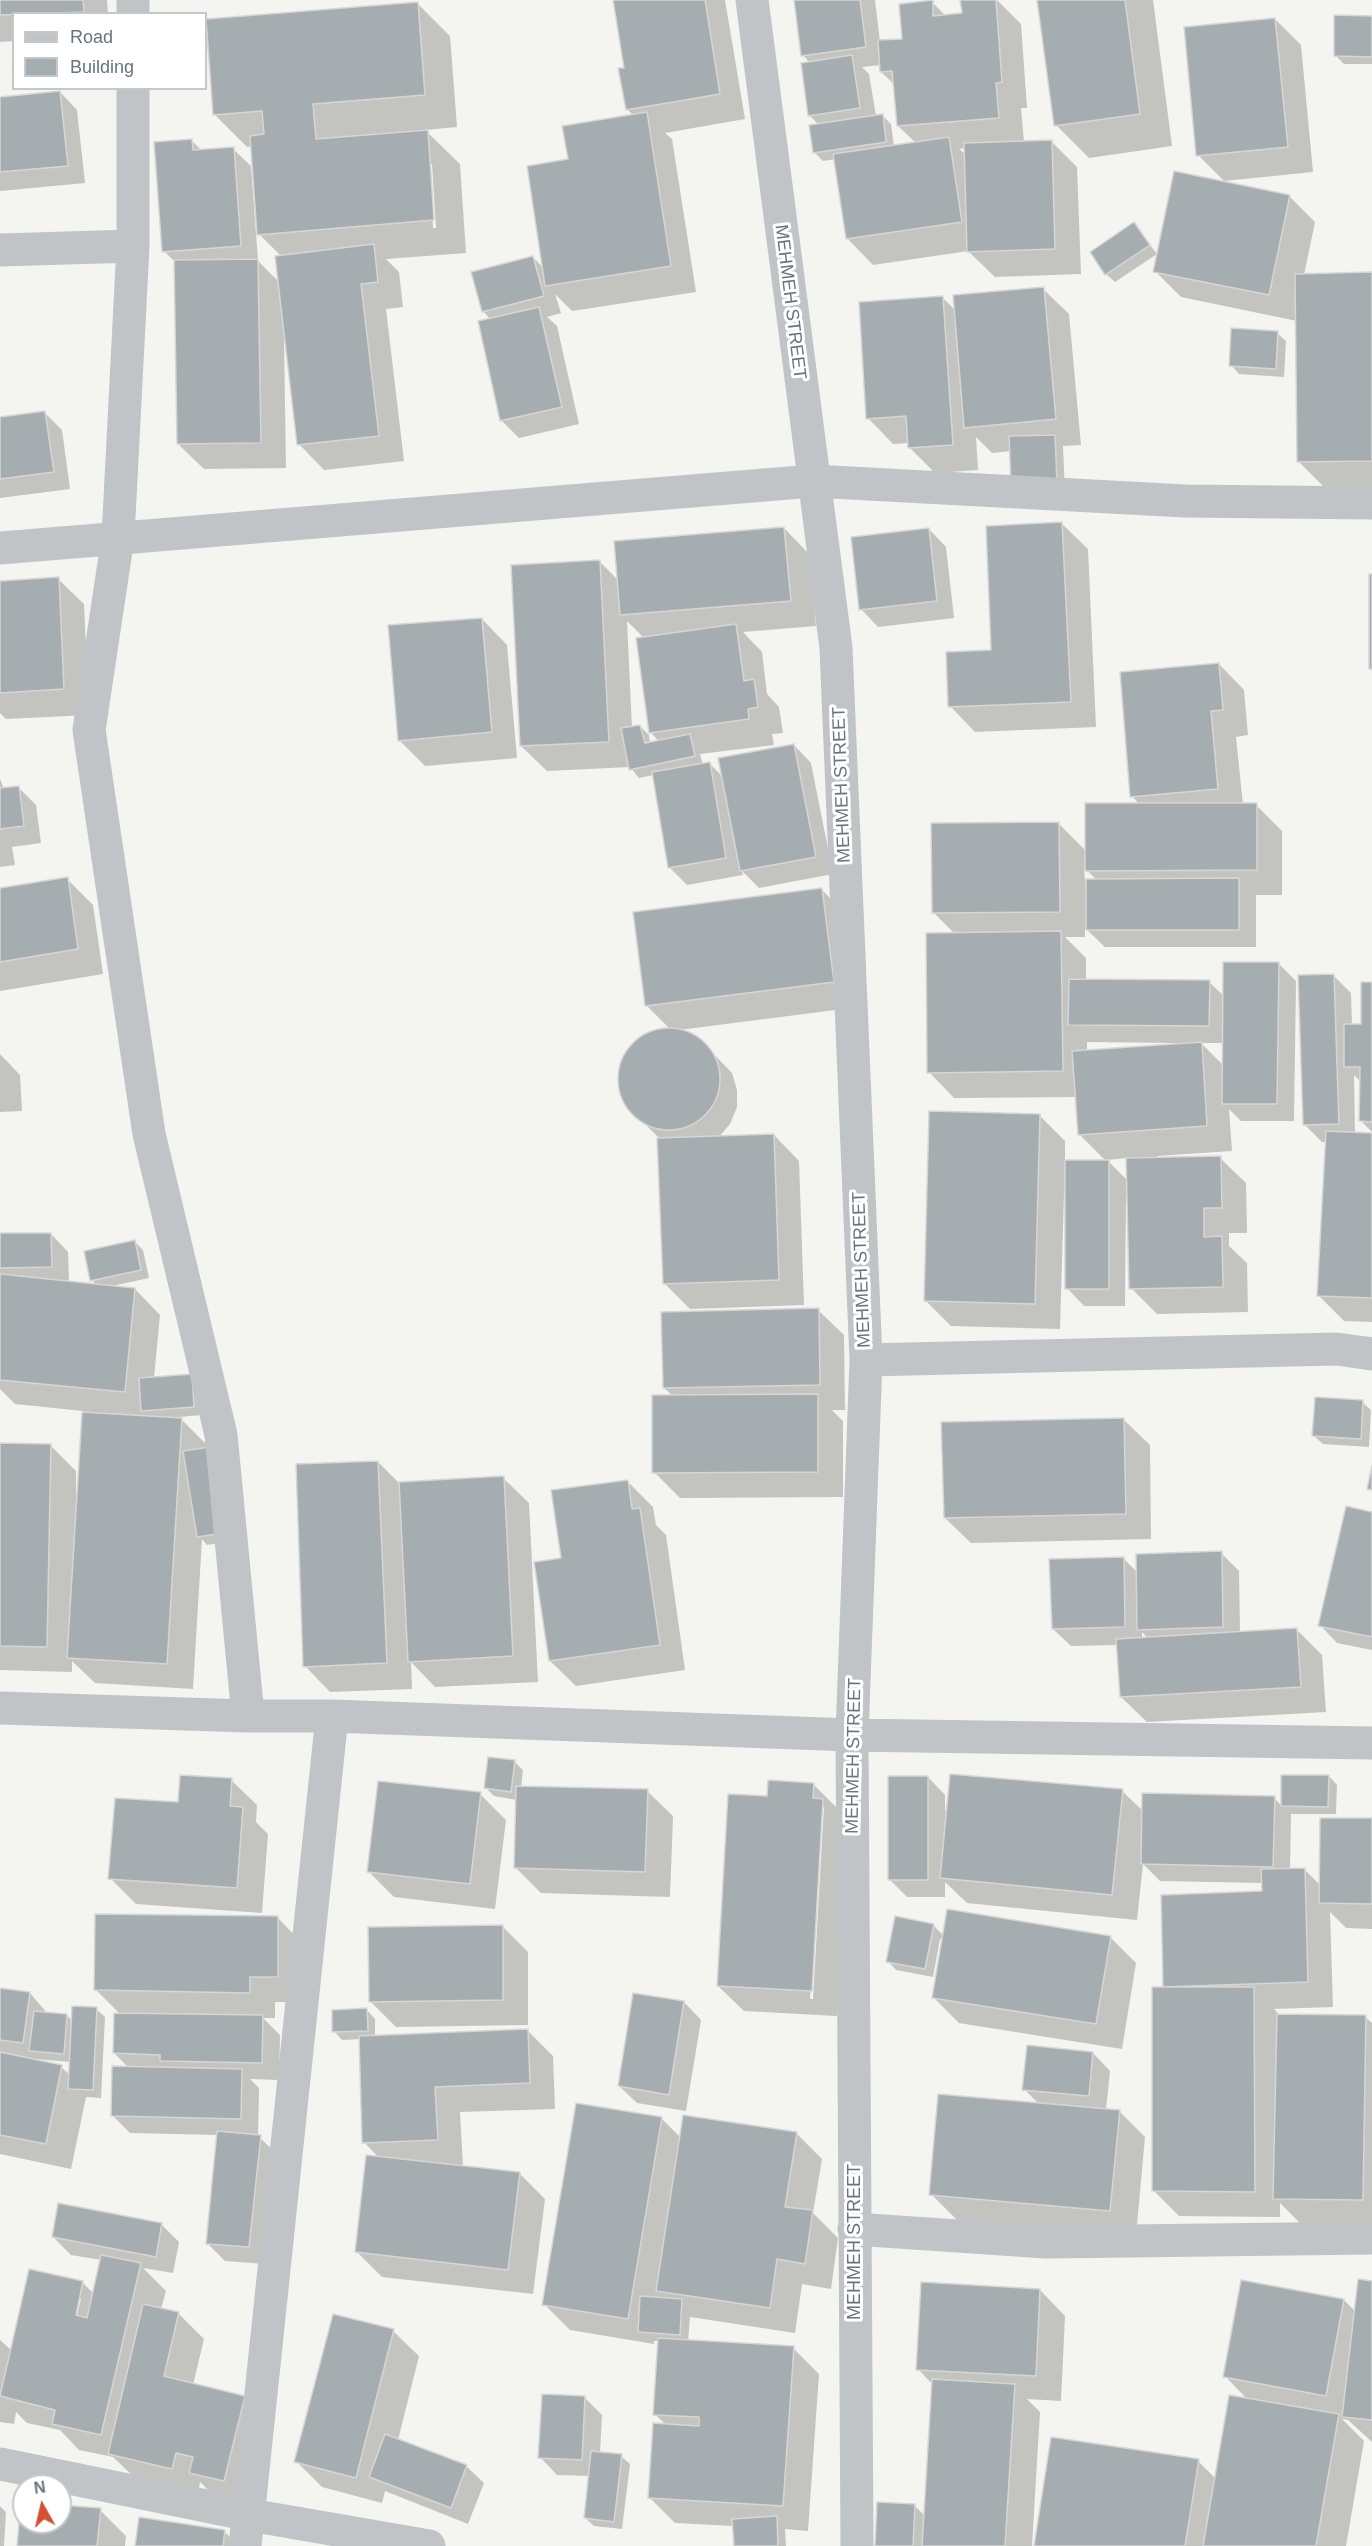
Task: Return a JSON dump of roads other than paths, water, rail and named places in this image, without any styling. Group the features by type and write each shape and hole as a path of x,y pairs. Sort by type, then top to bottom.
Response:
{"street":[{"name":"MEHMEH STREET","path":"752,0 836,648 866,1360 852,1735 857,2546"},
{"path":"133,90 133,246 118,537 89,730 149,1134 221,1435 248,1716"},
{"path":"0,250 133,246"},
{"path":"0,548 813,481 1185,501 1372,503"},
{"path":"866,1360 1335,1348 1372,1354"},
{"path":"0,1708 248,1716 332,1716 852,1735 1372,1743"},
{"path":"247,2530 332,1716"},
{"path":"854,2229 1046,2242 1372,2238"},
{"path":"0,2464 247,2530 429,2546"}]}
